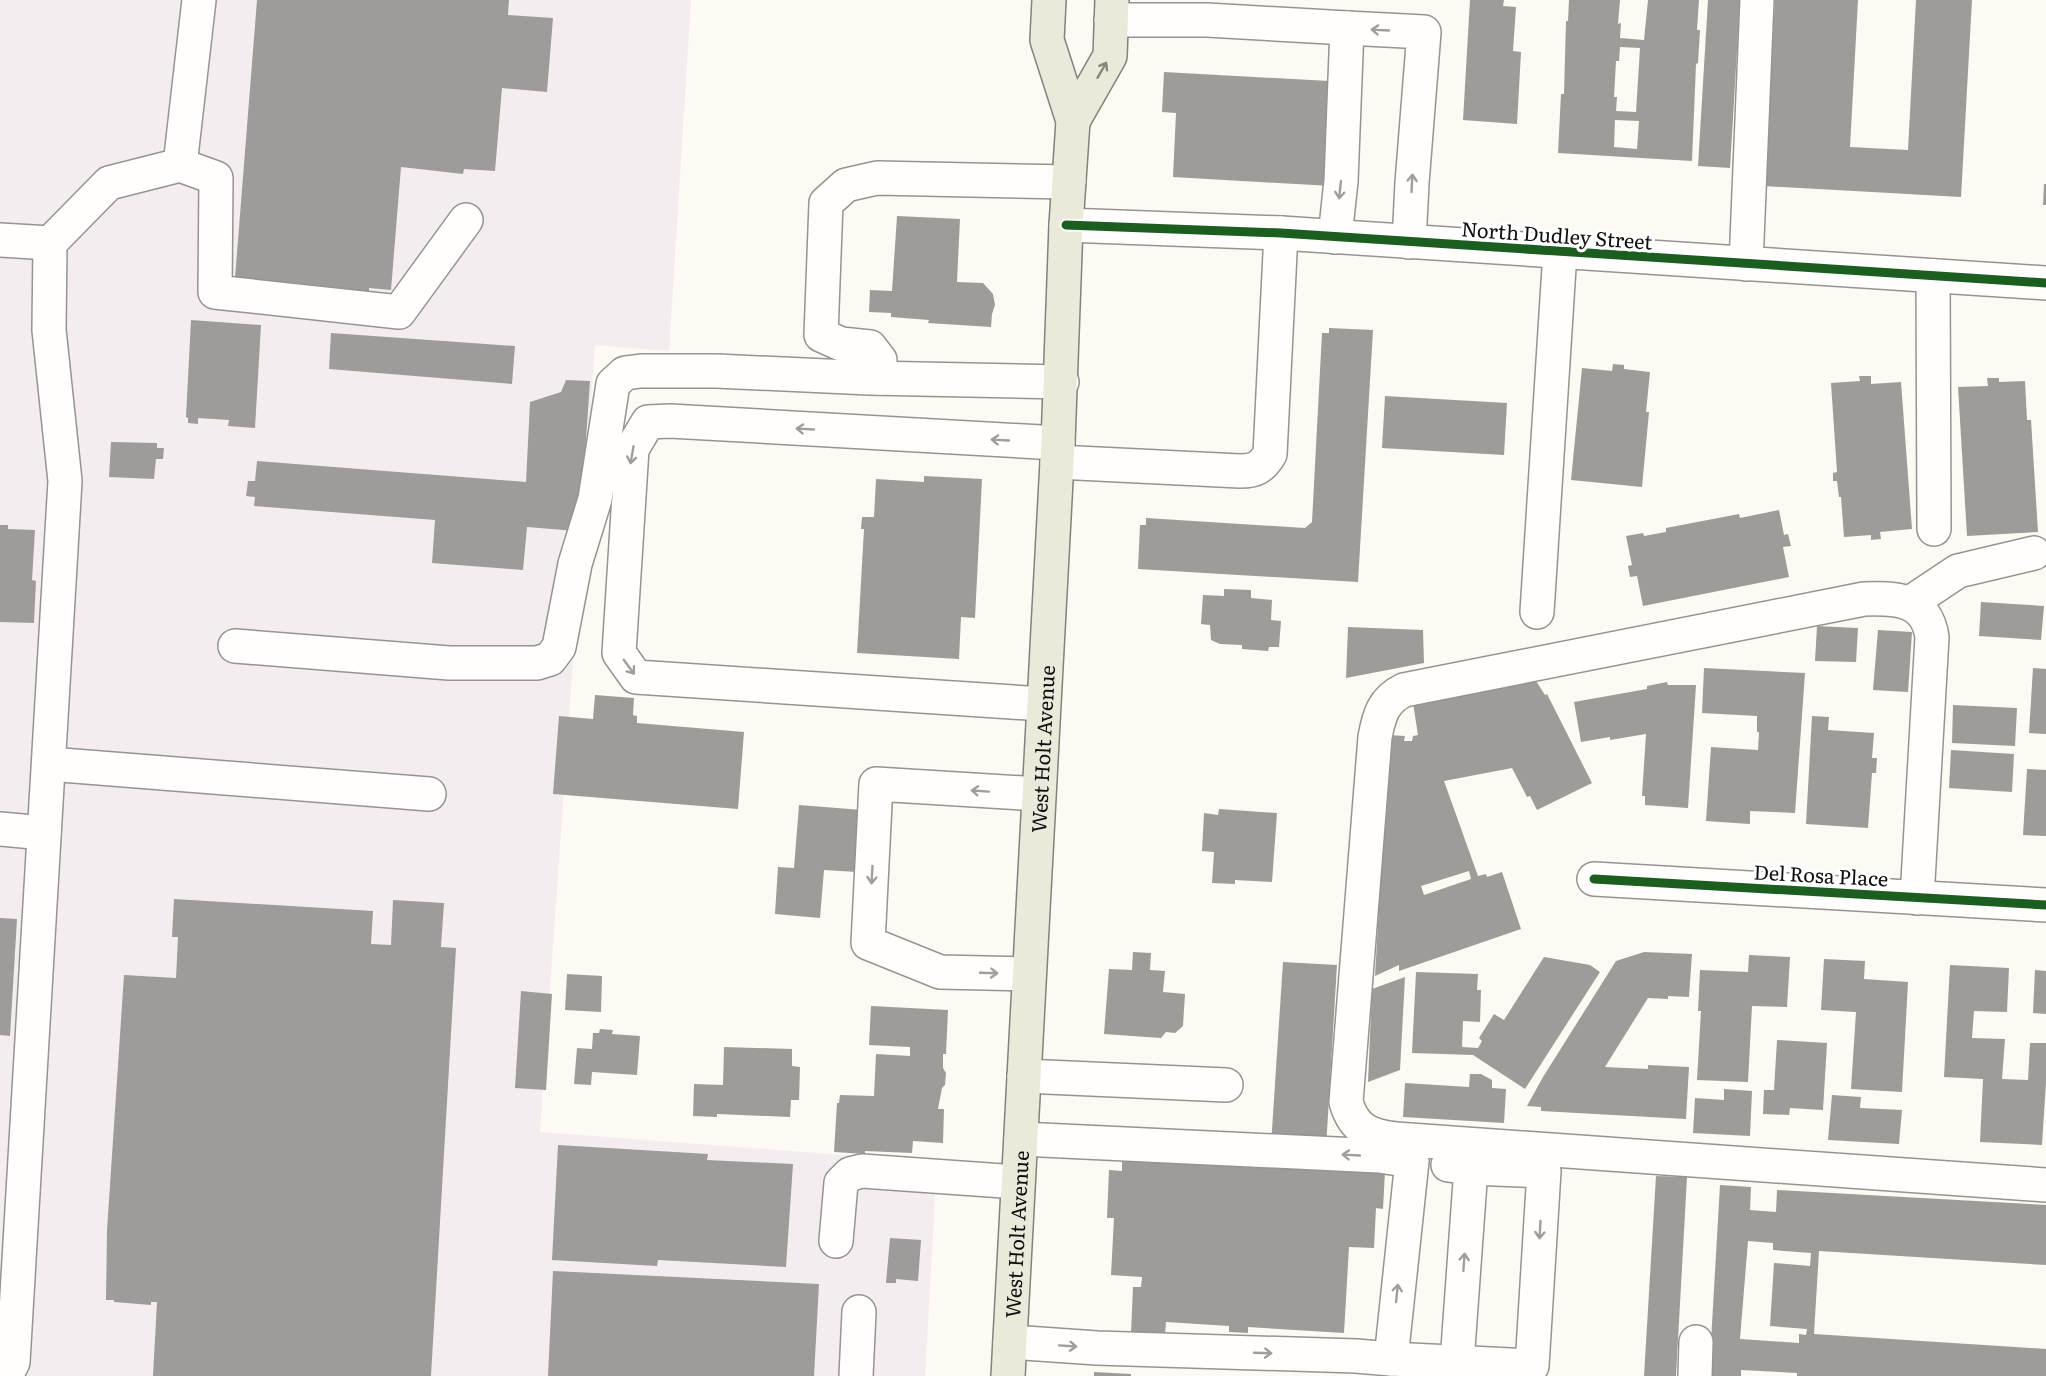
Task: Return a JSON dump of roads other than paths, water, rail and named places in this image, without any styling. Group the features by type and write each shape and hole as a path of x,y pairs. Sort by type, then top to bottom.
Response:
{"main road":[{"name":"West Holt Avenue","path":"1008,1376 1062,382 1066,225 1073,121 1047,40 1049,0"},
{"name":"West Holt Avenue","path":"1073,121 1110,56 1112,10"}],"street":[{"path":"180,165 199,0"},
{"path":"1746,264 1757,0"},
{"path":"1112,10 1207,20 1424,32 1409,242"},
{"path":"1335,237 1341,181 1347,28"},
{"path":"6,1376 13,1362 65,481 49,330 50,243 109,183 180,165 216,178 215,292 399,312 466,220"},
{"path":"880,378 880,360 870,347 841,344 821,335 826,202 846,185 877,178 1069,182"},
{"name":"North Dudley Street","path":"1066,225 1335,237 2046,284"},
{"path":"1043,704 636,677 619,653 632,449 648,422 670,421 1058,452 1254,471 1264,463 1270,453 1281,234"},
{"path":"0,240 50,243"},
{"path":"1537,612 1560,252"},
{"path":"1933,276 1934,529"},
{"path":"235,646 449,663 537,663 550,659 559,647 575,564 595,499 613,384 625,373 716,371 1062,382"},
{"path":"1910,603 1958,571 2034,553"},
{"path":"1917,898 1932,637 1927,619 1910,603 1894,598 1864,599 1404,690 1390,699 1380,715 1375,737 1346,1102 1350,1114 1357,1125 1368,1132 1380,1137 1396,1139 2046,1185"},
{"path":"49,764 429,794"},
{"path":"1029,974 940,972 868,943 875,795 876,784 1038,794"},
{"path":"0,829 44,833"},
{"name":"Del Rosa Place","path":"1594,879 2046,905"},
{"path":"1024,1076 1226,1085"},
{"path":"1010,1342 1097,1348 1356,1356 1532,1366 1544,1171 1471,1168 1379,1156 1021,1139"},
{"path":"1391,1359 1412,1161"},
{"path":"1457,1362 1471,1168"},
{"path":"836,1241 841,1183 850,1174 862,1171 1018,1182"},
{"path":"856,1376 859,1312"},
{"path":"1695,1376 1696,1342"}]}
